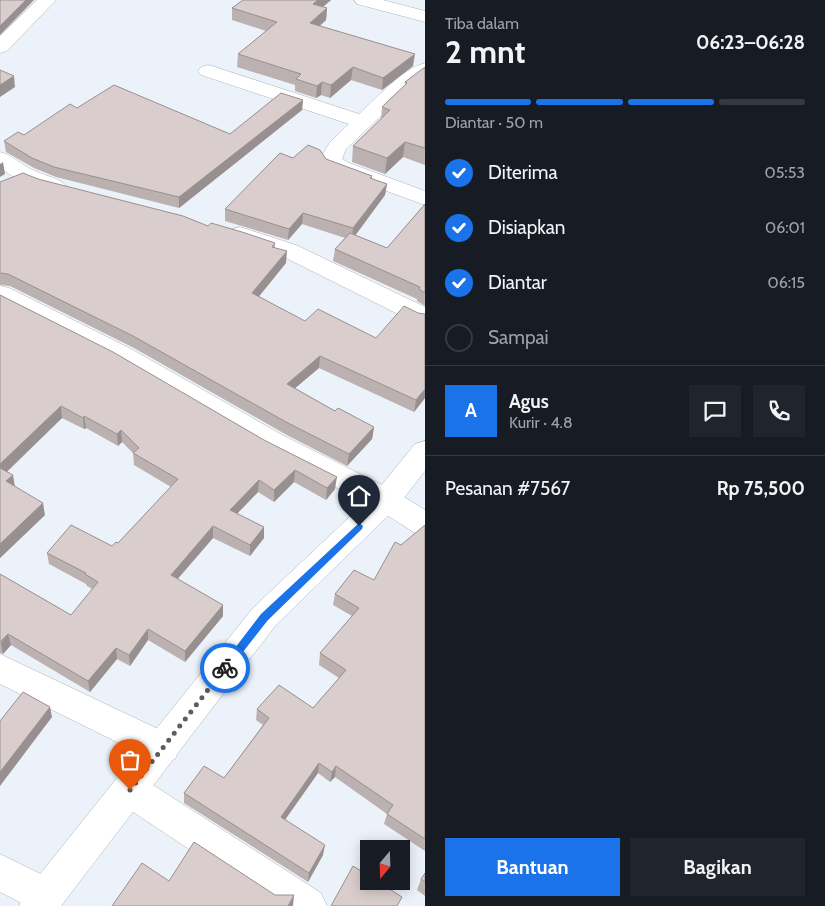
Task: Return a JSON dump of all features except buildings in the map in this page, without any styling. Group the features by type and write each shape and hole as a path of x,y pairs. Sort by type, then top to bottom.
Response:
{"main road":[{"path":"0,48 47,0"},
{"path":"363,0 425,17"},
{"path":"425,68 400,87 337,146 331,159 334,164 425,198"},
{"path":"208,71 363,122"},
{"path":"0,158 16,179 75,192"},
{"path":"222,230 288,250 425,317"},
{"path":"0,294 124,356 274,443 386,500 425,525"},
{"path":"0,872 42,901 264,617 386,500 425,451"},
{"path":"0,668 162,748"},
{"path":"130,790 308,906"}],"way so far":[{"path":"130,790 225,668"}],"route":[{"path":"225,668 264,617 359,526"}]}
